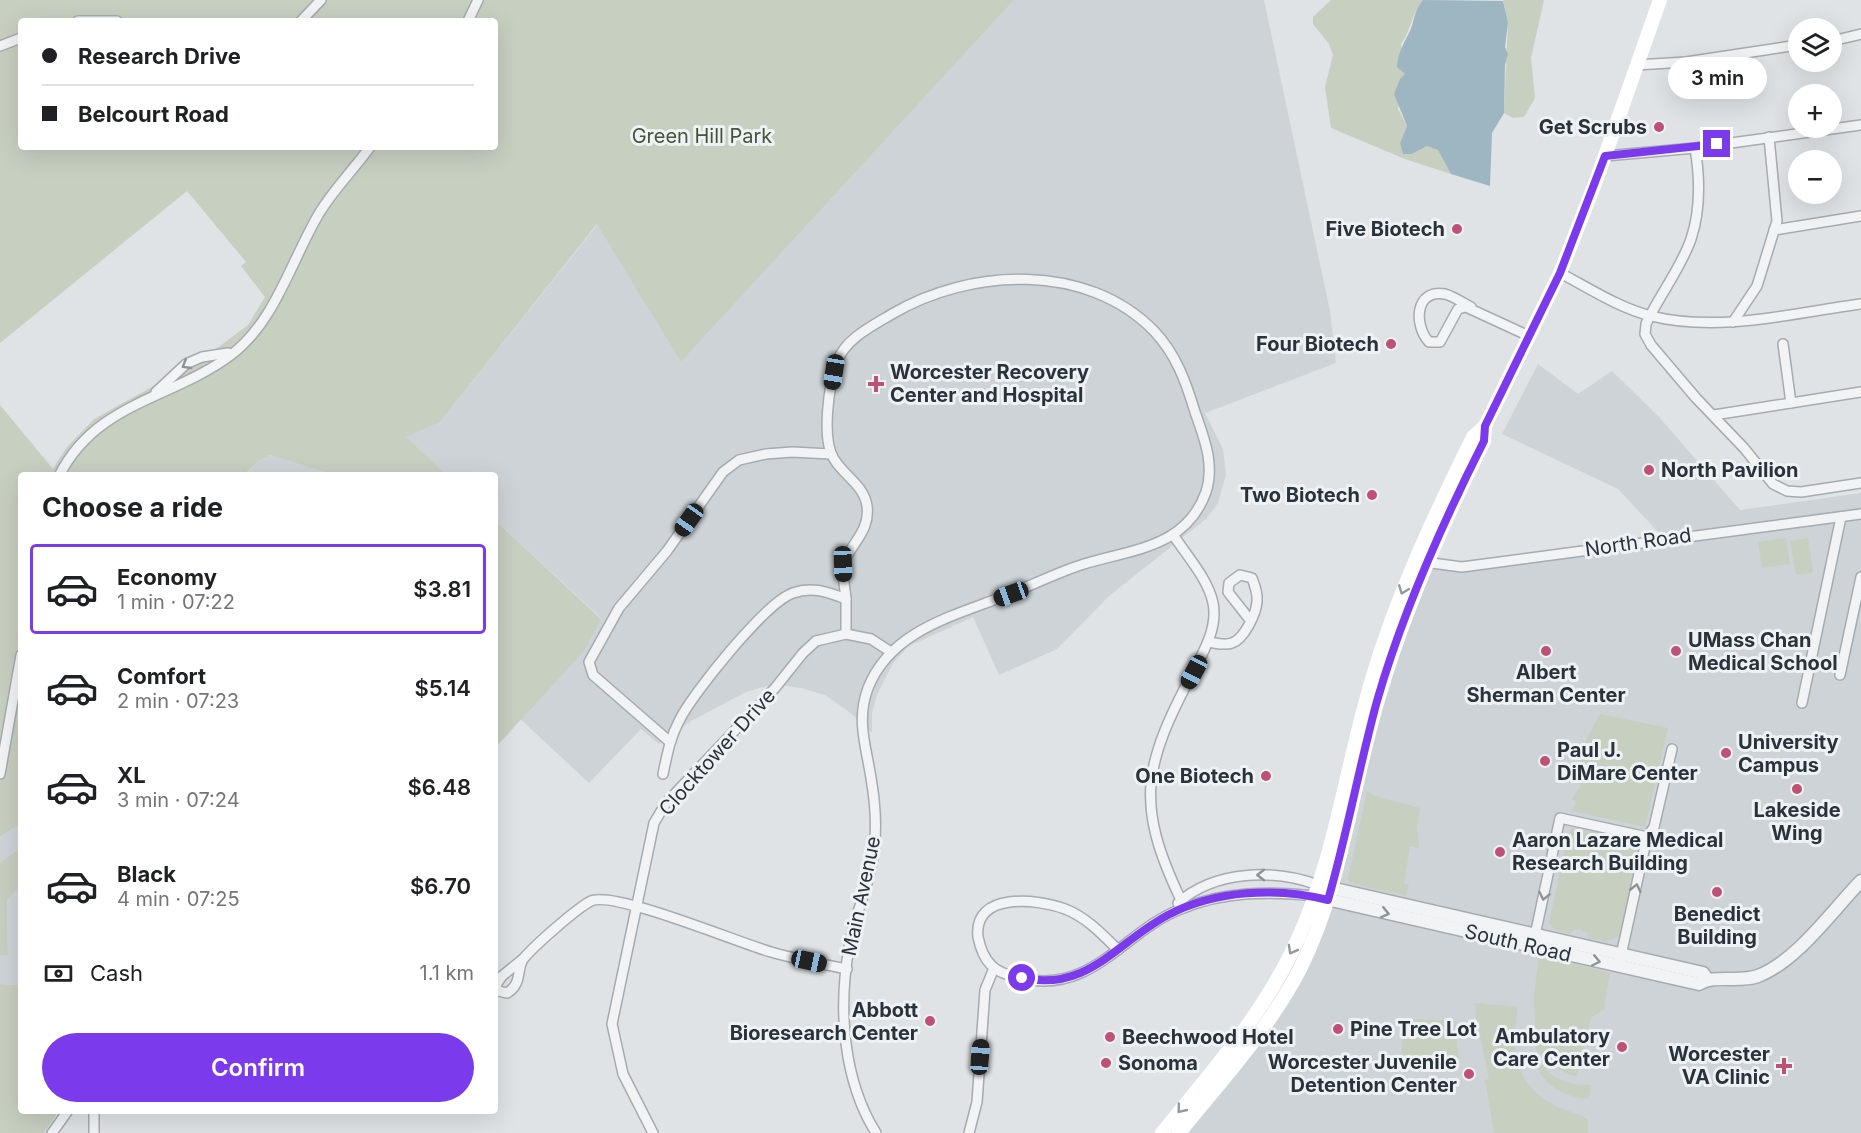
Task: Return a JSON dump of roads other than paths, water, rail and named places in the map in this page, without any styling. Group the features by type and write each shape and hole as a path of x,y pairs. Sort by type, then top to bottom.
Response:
{"main road":[{"path":"1179,1133 1283,999 1308,950 1378,700 1423,562 1484,441 1485,426 1560,273 1605,156 1660,0"},
{"path":"1162,1133 1253,1021 1323,892"}],"street":[{"path":"304,18 321,0"},
{"path":"469,18 477,0"},
{"path":"1842,39 1861,34"},
{"path":"0,46 18,39"},
{"path":"1636,65 1686,62 1788,47"},
{"path":"1605,156 1695,148 1861,125"},
{"path":"1733,322 1758,286 1774,230 1777,210 1769,137"},
{"path":"1695,148 1699,182 1691,240 1650,315 1645,334 1651,345 1696,398 1714,414 1773,484 1782,489 1800,492 1861,483"},
{"path":"61,472 68,460 94,429 119,412 206,370 238,349 268,310 324,206 368,150"},
{"path":"1774,230 1861,216"},
{"path":"1560,273 1625,306 1650,315 1695,324 1733,322 1861,304"},
{"path":"891,652 871,639 846,634 844,560 863,534 866,502 858,486 831,454 828,420 834,372 841,352 857,337 912,303 966,285 1025,279 1072,286 1110,299 1144,322 1165,344 1185,381 1207,450 1209,471 1207,487 1197,510 1174,536 1213,601 1214,618 1208,642 1166,725 1156,753 1151,777 1151,810 1156,837 1170,880 1180,900"},
{"path":"1471,307 1458,309 1440,342 1429,342 1422,332 1419,311 1423,301 1430,296 1444,294 1471,307 1529,336"},
{"path":"1783,344 1791,403"},
{"path":"144,400 186,364 238,349"},
{"path":"1714,414 1861,392"},
{"path":"670,742 593,675 589,662 619,608 667,551 723,472 739,460 766,454 792,452 831,454"},
{"name":"North Road","path":"1423,562 1462,567 1861,514"},
{"path":"1802,703 1840,517"},
{"name":"Main Avenue","path":"876,1133 860,1099 849,1064 845,1022 849,949 872,867 875,841 873,798 861,719 871,682 891,652 919,630 1080,565 1145,549 1174,536"},
{"path":"1208,642 1221,644 1235,642 1250,620 1256,609 1257,592 1250,576 1240,575 1229,583 1228,592 1250,620"},
{"path":"1840,675 1861,577"},
{"path":"663,774 670,742 684,711 769,609 786,596 812,589 846,598"},
{"name":"Clocktower Drive","path":"653,1133 623,1074 612,1024 654,823 666,803 775,688 816,640 846,634"},
{"path":"0,774 18,672"},
{"path":"1620,960 1647,837 1654,826 1672,749"},
{"path":"1534,941 1560,818 1647,837"},
{"path":"1118,950 1095,927 1066,910 1038,903 1007,902 988,909 979,926 980,947 994,968 1028,980 1064,979 1085,972 1118,950 1164,917 1180,900 1213,884 1241,876 1289,876 1323,892"},
{"name":"South Road","path":"1323,892 1620,960 1699,984 1707,979 1744,980 1771,970 1788,957 1861,881"},
{"path":"1164,917 1195,904 1246,893 1323,892"},
{"path":"522,959 590,902 614,900 636,905 769,951 847,969"},
{"path":"969,1133 977,1102 985,990 994,968"},
{"path":"52,1133 66,1114"},
{"path":"94,1114 94,1133"}],"water":[{"path":"1423,0 1503,1 1508,22 1505,47 1508,54 1505,65 1504,113 1492,133 1490,186 1451,174 1438,150 1427,146 1412,154 1403,154 1400,143 1407,126 1394,94 1400,79 1405,74 1397,67 1416,11"}],"place":[{"name":"Get Scrubs","path":"1659,127"},
{"name":"Five Biotech","path":"1457,229"},
{"name":"Four Biotech","path":"1391,344"},
{"name":"Worcester Recovery Center and Hospital","path":"876,384"},
{"name":"North Pavilion","path":"1649,470"},
{"name":"Two Biotech","path":"1372,495"},
{"name":"Albert Sherman Center","path":"1546,651"},
{"name":"UMass Chan Medical School","path":"1676,651"},
{"name":"University Campus","path":"1726,753"},
{"name":"Paul J. DiMare Center","path":"1545,761"},
{"name":"One Biotech","path":"1266,776"},
{"name":"Lakeside Wing","path":"1797,789"},
{"name":"Aaron Lazare Medical Research Building","path":"1500,852"},
{"name":"Benedict Building","path":"1717,892"},
{"name":"Abbott Bioresearch Center","path":"930,1021"},
{"name":"Pine Tree Lot","path":"1338,1029"},
{"name":"Beechwood Hotel","path":"1110,1037"},
{"name":"Ambulatory Care Center","path":"1622,1047"},
{"name":"Sonoma","path":"1106,1063"},
{"name":"Worcester VA Clinic","path":"1784,1066"},
{"name":"Worcester Juvenile Detention Center","path":"1469,1074"}],"park label":[{"name":"Green Hill Park","path":"702,136"}]}
